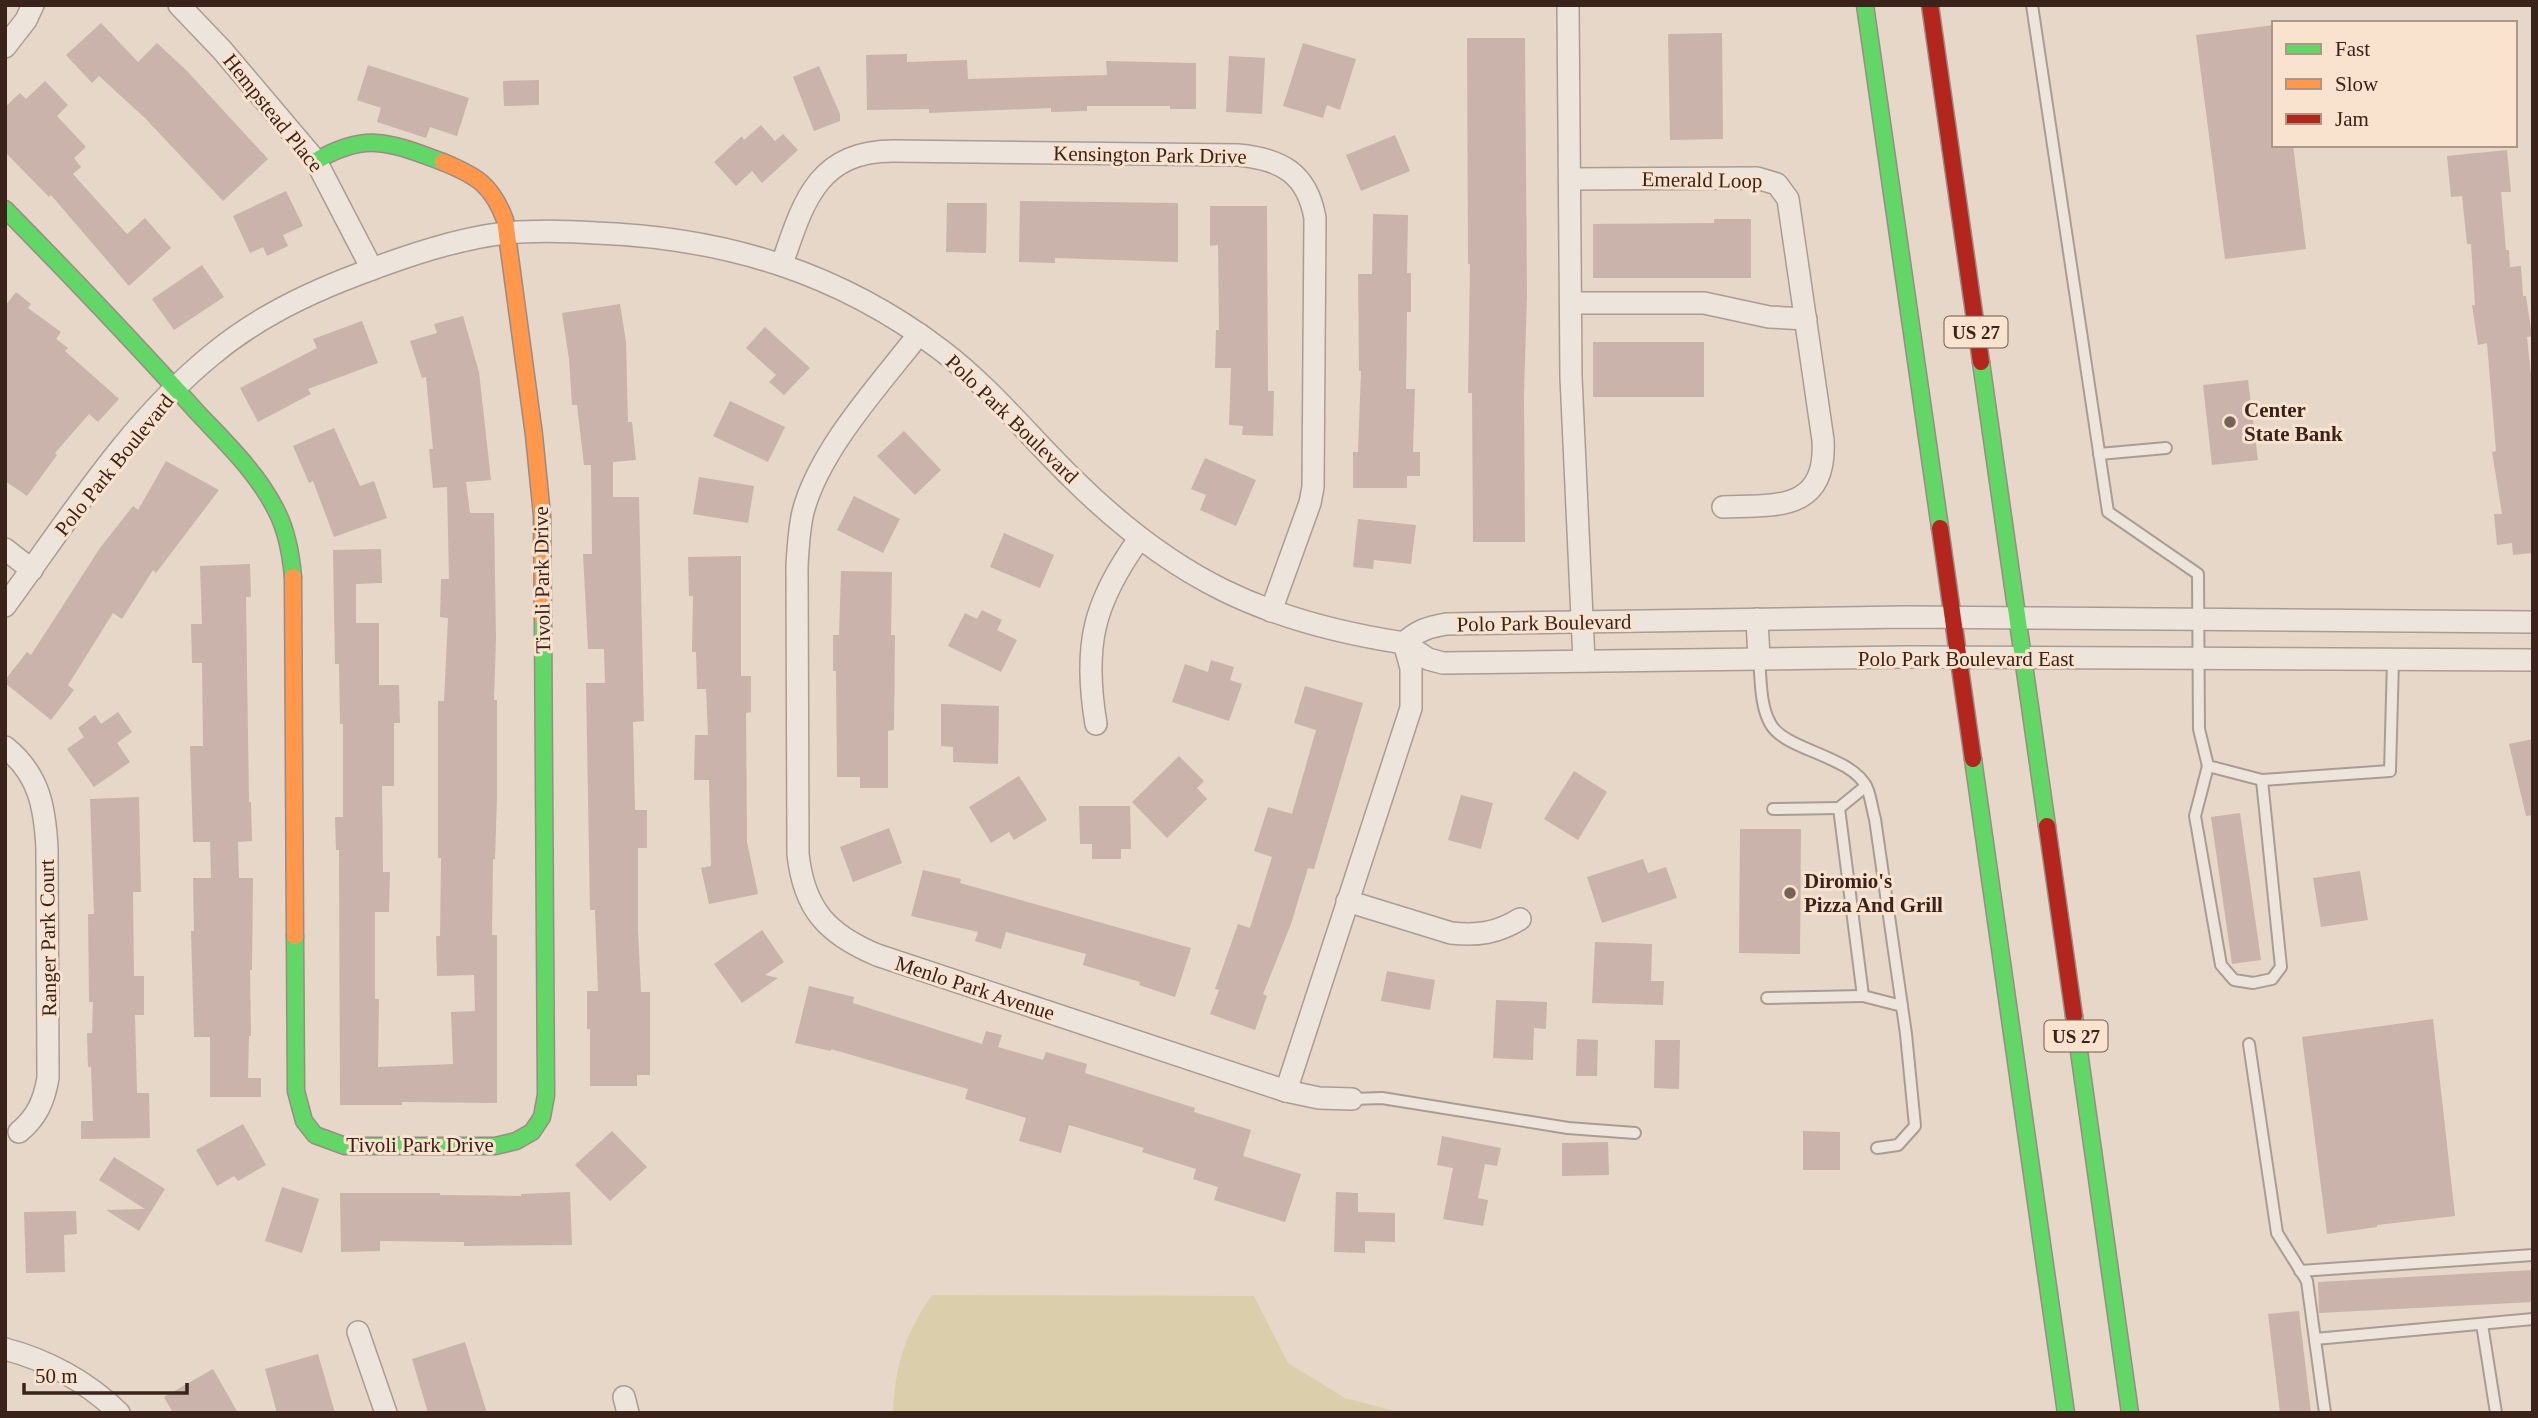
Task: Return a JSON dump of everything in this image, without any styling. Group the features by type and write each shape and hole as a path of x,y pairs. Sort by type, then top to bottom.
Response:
{"main road":[{"name":"US 27","path":"1865,5 2066,1413"},
{"name":"US 27","path":"1930,5 2130,1413"},
{"name":"Tivoli Park Drive","path":"5,209 176,387 260,482 278,512 290,547 294,597 296,1091 302,1119 309,1130 330,1144 495,1146 522,1139 533,1132 545,1109 546,1095 543,540 534,435 507,233 501,207 491,189 476,176 451,165 401,148 369,141 348,145 316,161"}],"street":[{"path":"5,47 26,20 33,5"},
{"name":"Hempstead Place","path":"179,5 222,50 316,161 372,269"},
{"path":"1569,5 1570,303 1584,661"},
{"name":"Kensington Park Drive","path":"782,264 799,216 816,184 831,169 855,156 868,153 893,151 1238,155 1271,160 1286,168 1298,178 1307,191 1315,218 1315,453 1310,503 1271,611"},
{"name":"Emerald Loop","path":"1570,178 1757,178 1777,184 1788,199 1823,440 1820,472 1810,489 1793,502 1782,505 1724,507"},
{"name":"Polo Park Boulevard","path":"5,606 128,441 176,387 216,351 258,322 324,288 372,269 451,244 507,233 571,232 660,238 709,245 782,264 849,292 919,334 978,381 1074,481 1139,539 1192,576 1244,601 1334,631 1404,643 1416,633 1446,624 2017,618"},
{"path":"1570,303 1704,303 1769,317 1806,319"},
{"name":"Menlo Park Avenue","path":"919,334 840,439 809,494 800,528 797,566 798,854 800,873 814,910 826,925 840,936 877,955 1286,1091 1352,1099"},
{"path":"1096,724 1091,663 1096,620 1110,582 1139,539"},
{"path":"5,549 32,570"},
{"name":"Polo Park Boulevard East","path":"2017,618 2533,622"},
{"path":"1757,620 1759,659"},
{"path":"1286,1091 1410,708 1411,668 1404,643"},
{"name":"Polo Park Boulevard East","path":"1404,643 1428,659 1443,663 1959,658 2533,660"},
{"path":"1412,695 1420,681 1443,663"},
{"name":"Ranger Park Court","path":"5,747 24,765 40,793 46,817 48,1078 42,1104 29,1124 19,1132"},
{"path":"1347,901 1451,933 1469,935 1487,934 1520,919"},
{"path":"358,1332 386,1413"},
{"path":"5,1349 69,1375 89,1387 119,1413"}],"lane":[{"path":"2032,5 2108,513 2198,574 2199,729 2208,766 2195,816 2221,965 2234,980 2253,983 2272,979 2281,967 2262,780"},
{"path":"2099,454 2166,448"},
{"path":"1759,659 1763,698 1770,725 1788,739 1847,768 1866,786 1875,819 1902,1006 1915,1126 1898,1145 1877,1148"},
{"path":"2208,766 2262,780 2390,771 2393,661"},
{"path":"1773,809 1839,807 1866,786"},
{"path":"1839,807 1863,996"},
{"path":"1768,998 1863,996 1902,1006"},
{"path":"2249,1044 2277,1233 2307,1281 2325,1413"},
{"path":"1352,1099 1382,1097 1568,1128 1634,1133"},
{"path":"2300,1271 2533,1255"},
{"path":"2315,1339 2533,1319"},
{"path":"2482,1324 2496,1413"}],"shaded area":[{"path":"932,1295 1254,1296 1288,1363 1345,1398 1402,1413 893,1413 896,1380 903,1351 915,1323"}],"building":[{"path":"101,23 138,62 157,43 187,71 268,159 223,201 145,118 99,76 92,83 66,55"},
{"path":"2272,25 2272,147 2293,147 2306,249 2225,259 2196,35"},
{"path":"1722,33 1723,139 1670,140 1668,34"},
{"path":"1467,38 1525,38 1525,542 1473,542 1472,393 1468,393 1470,264"},
{"path":"1303,43 1356,59 1340,110 1327,105 1323,118 1283,106"},
{"path":"907,54 907,62 967,60 968,79 1107,75 1106,61 1196,63 1196,109 1170,109 1170,106 1087,106 1087,111 1051,112 1051,108 929,113 929,109 867,110 866,55"},
{"path":"1229,56 1265,58 1262,114 1226,112"},
{"path":"368,65 469,98 457,136 430,127 426,138 377,122 381,108 357,100"},
{"path":"819,66 840,114 840,121 814,131 793,77"},
{"path":"539,80 539,105 504,106 503,81"},
{"path":"45,81 68,105 57,116 86,147 74,158 81,167 73,174 127,234 145,218 171,248 129,286 51,195 49,197 5,152 5,107 20,93 26,99"},
{"path":"761,125 775,141 783,134 798,150 762,183 752,171 736,186 714,162 742,136 744,140"},
{"path":"1395,135 1410,171 1361,191 1346,155"},
{"path":"2507,150 2511,192 2501,192 2506,250 2509,250 2510,267 2521,266 2523,296 2526,296 2532,336 2527,337 2533,394 2533,553 2513,555 2512,543 2497,545 2494,514 2502,514 2492,452 2496,451 2487,343 2478,345 2472,305 2475,305 2471,244 2467,244 2462,196 2451,197 2447,156"},
{"path":"286,191 303,226 283,235 288,246 267,256 263,247 250,253 233,216"},
{"path":"1020,201 1178,203 1178,262 1055,258 1055,263 1019,262"},
{"path":"947,203 987,203 986,253 946,252"},
{"path":"1210,206 1267,206 1268,391 1274,391 1273,436 1242,435 1243,426 1229,425 1231,368 1215,368 1216,330 1219,330 1218,245 1210,246"},
{"path":"1373,214 1408,215 1407,273 1411,273 1411,312 1407,312 1406,389 1415,389 1413,452 1420,452 1420,476 1407,476 1407,488 1353,488 1353,452 1358,452 1361,371 1358,274 1372,274"},
{"path":"1714,219 1751,219 1751,278 1593,278 1593,224 1714,223"},
{"path":"202,265 224,297 174,330 152,299"},
{"path":"16,292 31,304 28,308 61,332 56,339 68,348 65,351 119,399 98,422 89,414 55,453 57,455 27,496 5,481 5,306"},
{"path":"620,304 626,342 628,422 632,422 636,460 613,462 613,497 639,497 644,721 633,722 635,810 647,810 647,848 638,848 638,931 641,992 650,992 650,1075 637,1075 637,1086 590,1086 587,991 598,991 595,910 590,910 586,683 605,683 604,649 588,649 583,554 592,554 591,465 584,465 577,405 572,405 562,313"},
{"path":"463,316 479,372 491,480 466,482 470,513 494,513 497,798 492,935 497,935 497,1103 402,1102 402,1105 340,1105 339,850 336,850 335,817 343,817 343,724 340,724 339,664 335,664 333,550 381,549 382,583 356,584 356,623 379,623 379,685 399,685 400,723 394,723 394,786 382,786 383,872 390,872 389,912 375,912 375,999 379,999 378,1067 453,1064 451,1012 475,1011 474,975 437,976 436,936 440,936 441,858 438,858 438,701 444,701 448,618 440,617 441,579 449,579 447,487 433,488 429,449 433,449 426,377 422,378 410,341 437,333 434,324"},
{"path":"362,321 378,363 308,389 311,394 258,422 240,388 317,348 313,339"},
{"path":"765,327 810,368 784,395 769,382 776,375 746,348"},
{"path":"1593,342 1704,342 1704,397 1593,397"},
{"name":"Center State Bank","path":"2248,380 2258,460 2212,465 2203,385"},
{"path":"730,401 785,427 768,462 713,436"},
{"path":"334,428 360,486 374,481 387,518 334,537 313,481 309,483 293,446"},
{"path":"904,431 941,470 915,495 877,456"},
{"path":"1205,458 1256,480 1236,526 1200,510 1206,495 1191,489"},
{"path":"166,461 219,490 156,573 153,570 122,619 113,613 68,685 74,690 51,720 5,683 5,680 27,652 31,655 100,548 133,506 138,510"},
{"path":"699,477 754,486 748,523 693,514"},
{"path":"854,496 900,519 883,553 837,530"},
{"path":"1358,519 1416,525 1411,564 1374,560 1373,569 1353,567"},
{"path":"1004,533 1054,555 1040,588 990,567"},
{"path":"741,556 741,676 751,676 751,712 746,713 747,842 758,894 709,904 701,868 711,866 709,780 694,780 695,735 708,735 706,689 697,689 696,652 692,652 693,596 689,596 688,557"},
{"path":"250,564 251,597 246,597 252,841 238,842 239,878 253,878 248,1078 261,1078 261,1097 210,1097 210,1037 194,1037 191,931 194,931 193,878 211,878 210,842 193,842 190,746 203,746 202,663 192,663 191,624 202,624 200,566"},
{"path":"841,571 892,572 891,635 895,635 894,730 888,731 888,788 860,788 860,777 837,777 833,635 839,635"},
{"path":"982,610 1002,620 997,630 1017,640 1001,672 948,646 965,613 977,619"},
{"path":"1211,660 1234,667 1230,680 1242,684 1229,721 1172,702 1185,664 1208,672"},
{"path":"1305,686 1363,703 1314,869 1308,868 1291,924 1263,994 1267,996 1255,1030 1210,1014 1219,990 1215,989 1238,924 1250,928 1272,857 1254,851 1268,807 1292,814 1316,730 1294,723"},
{"path":"941,704 999,706 998,764 953,762 953,747 941,746"},
{"path":"118,712 132,732 117,743 130,762 94,787 67,749 84,737 78,728 95,715 101,724"},
{"path":"2533,739 2533,815 2526,816 2509,744"},
{"path":"1179,756 1204,781 1197,788 1207,799 1167,838 1132,802"},
{"path":"1574,771 1607,792 1578,840 1544,819"},
{"path":"1019,776 1047,820 1014,840 1009,832 991,843 969,807"},
{"path":"1461,795 1493,803 1481,849 1448,840"},
{"path":"139,797 141,892 133,892 134,976 144,976 144,1015 135,1015 137,1093 149,1093 150,1138 81,1139 81,1121 93,1121 87,1033 92,1033 93,1002 89,1002 88,914 94,914 90,799"},
{"path":"1079,806 1130,806 1131,849 1121,849 1121,859 1092,859 1092,844 1080,844"},
{"path":"2240,813 2261,960 2232,964 2211,817"},
{"path":"889,828 902,863 853,882 840,847"},
{"path":"1740,829 1801,829 1800,954 1739,953"},
{"path":"1643,859 1648,873 1666,867 1677,898 1602,923 1587,877"},
{"path":"923,870 961,879 960,883 1191,948 1175,997 1139,985 1140,982 1083,965 1086,954 1006,932 1001,949 975,941 978,932 911,916"},
{"path":"2360,871 2368,920 2321,927 2313,878"},
{"path":"762,930 784,962 765,975 778,978 742,1003 714,964"},
{"path":"1595,942 1652,944 1651,981 1664,981 1663,1005 1592,1003"},
{"path":"1387,971 1435,980 1430,1010 1381,1001"},
{"path":"809,986 854,997 853,1003 982,1044 986,1031 1002,1035 998,1047 1043,1060 1046,1052 1087,1064 1085,1073 1195,1108 1194,1112 1251,1130 1243,1156 1301,1174 1285,1222 1214,1200 1218,1187 1193,1179 1196,1169 1142,1152 1144,1148 1069,1125 1061,1153 1019,1141 1026,1118 965,1099 968,1089 831,1049 795,1043"},
{"path":"1496,1000 1547,1002 1546,1029 1534,1028 1533,1060 1493,1058"},
{"path":"2433,1019 2455,1216 2327,1234 2302,1037"},
{"path":"1577,1039 1598,1040 1597,1076 1576,1076"},
{"path":"1655,1040 1680,1040 1679,1089 1654,1088"},
{"path":"243,1124 266,1165 238,1181 234,1176 217,1186 196,1150"},
{"path":"612,1131 647,1167 610,1201 575,1165"},
{"path":"1803,1131 1840,1132 1840,1170 1803,1170"},
{"path":"1442,1136 1501,1148 1497,1166 1485,1164 1478,1198 1488,1200 1483,1226 1443,1219 1453,1168 1437,1165"},
{"path":"1608,1142 1609,1175 1562,1176 1562,1143"},
{"path":"114,1157 165,1189 139,1231 106,1210 145,1209 99,1180"},
{"path":"282,1187 319,1199 302,1253 265,1241"},
{"path":"570,1192 572,1245 464,1246 464,1242 380,1241 380,1251 341,1252 340,1193 521,1196"},
{"path":"1336,1192 1358,1193 1358,1212 1395,1213 1395,1242 1365,1241 1365,1253 1334,1252"},
{"path":"76,1211 77,1234 64,1235 65,1272 26,1273 24,1212"},
{"path":"2533,1270 2533,1302 2319,1313 2318,1282"},
{"path":"2299,1311 2311,1413 2280,1413 2268,1314"},
{"path":"465,1342 487,1413 428,1413 412,1359"},
{"path":"318,1354 335,1413 277,1413 265,1369"},
{"path":"213,1369 238,1413 173,1413 164,1397"}],"traffic: fast":[{"path":"1865,5 1940,528"},
{"path":"316,161 350,146 379,143 443,162"},
{"path":"5,209 250,470 280,518 288,543 293,577"},
{"path":"1981,362 2047,826"},
{"path":"295,936 296,1091 304,1121 315,1135 345,1146 495,1146 516,1141 532,1132 542,1117 546,1095 543,618"},
{"path":"1973,759 2066,1413"},
{"path":"2074,1016 2130,1413"}],"traffic: slow":[{"path":"443,162 482,183 495,198 505,220 542,515 543,618"},
{"path":"293,577 295,936"}],"traffic: jam":[{"path":"1930,5 1981,362"},
{"path":"1940,528 1973,759"},
{"path":"2047,826 2074,1016"}],"place":[{"name":"Center State Bank","path":"2230,422"},
{"name":"Diromio's Pizza And Grill","path":"1790,893"}]}
